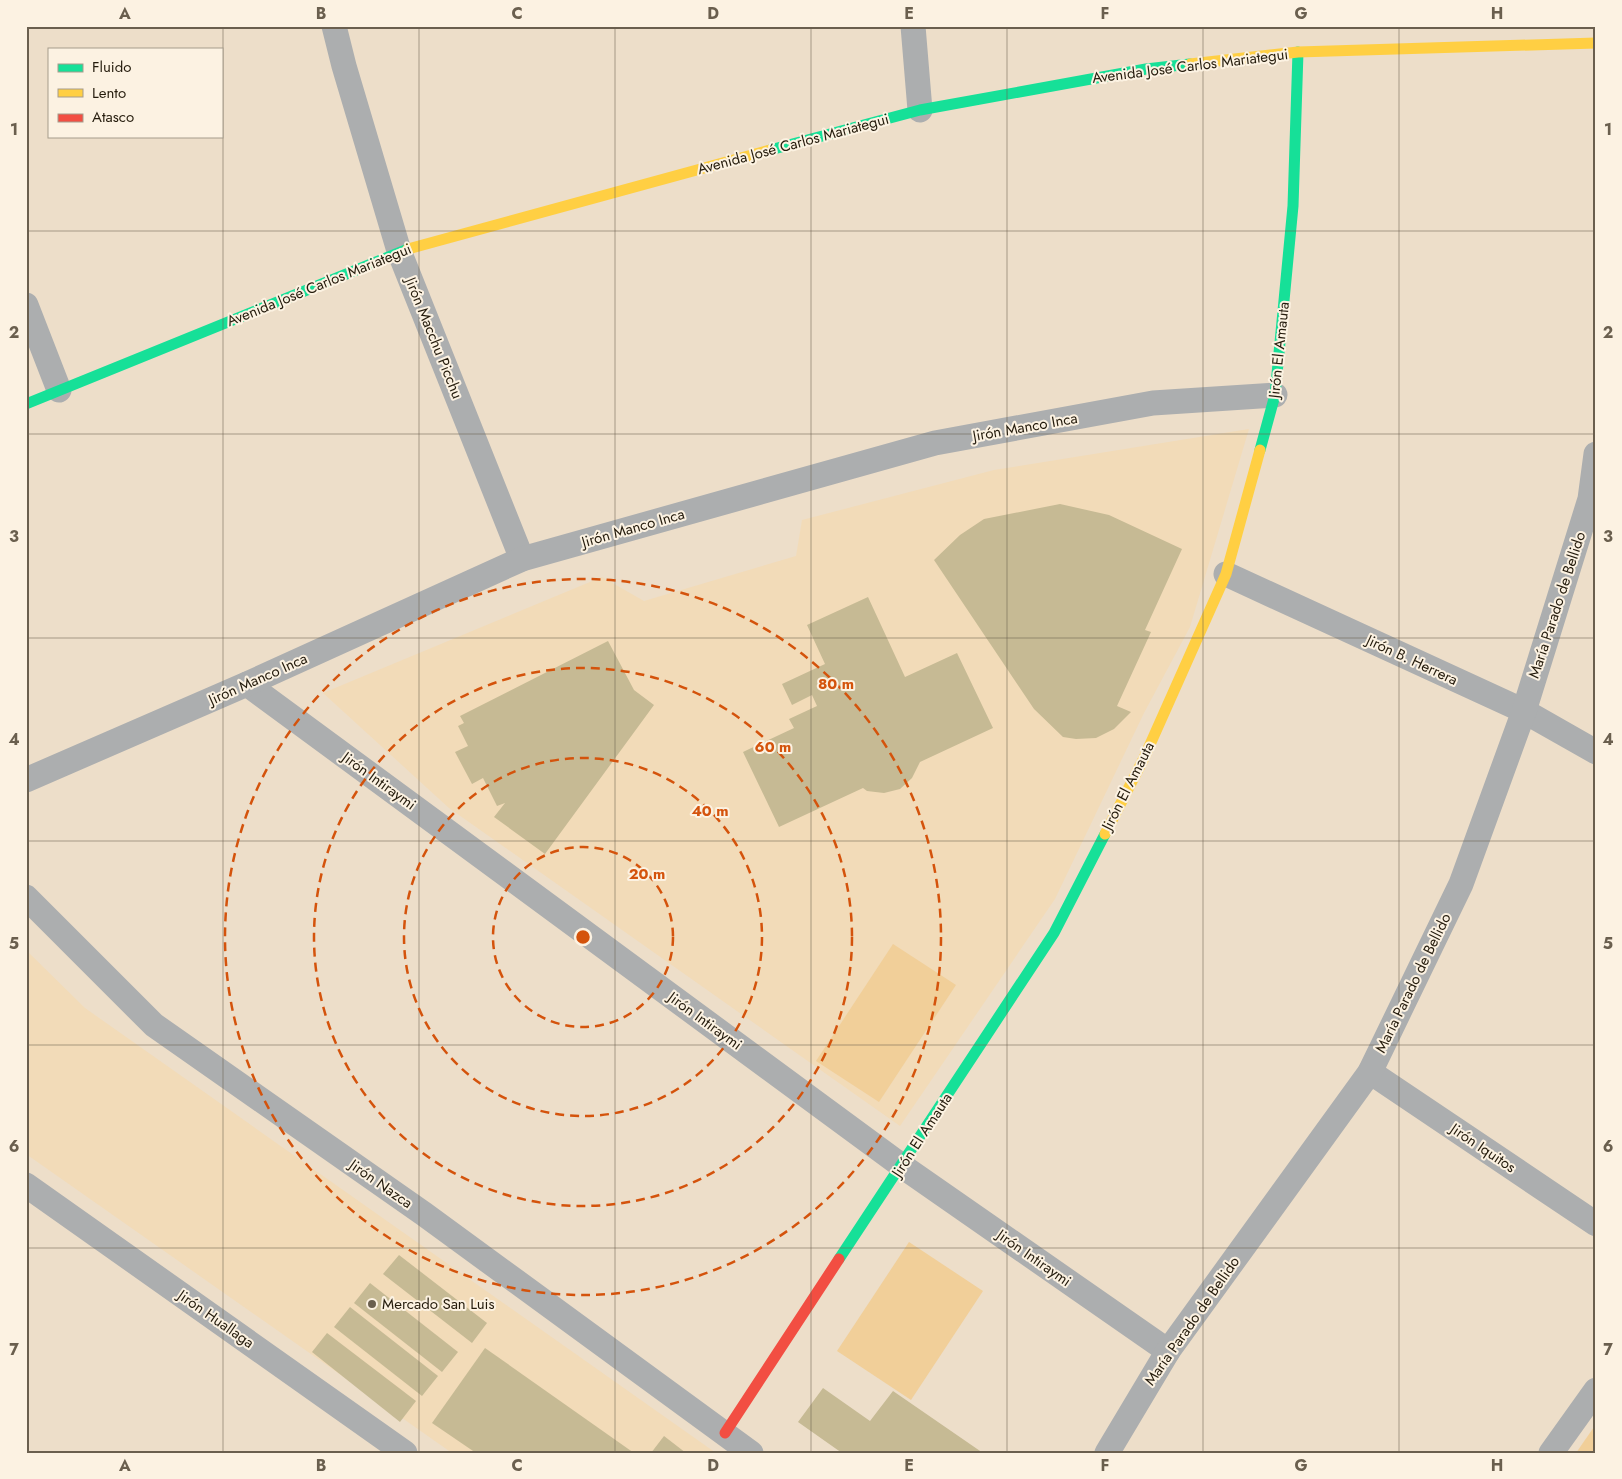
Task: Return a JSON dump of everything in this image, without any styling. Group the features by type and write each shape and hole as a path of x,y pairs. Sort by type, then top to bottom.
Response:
{"street":[{"name":"Jirón Macchu Picchu","path":"334,26 399,251 522,559"},
{"path":"913,26 920,110"},
{"name":"Avenida José Carlos Mariategui","path":"26,404 399,251 920,110 1146,69 1298,52 1596,43"},
{"name":"Jirón El Amauta","path":"725,1433 1054,933 1144,758 1226,574 1275,396 1293,206 1298,52"},
{"path":"26,305 59,390"},
{"name":"Jirón Manco Inca","path":"26,780 248,684 522,559 935,443 1153,403 1275,396"},
{"name":"María Parado de Bellido","path":"1107,1453 1168,1351 1370,1072 1461,884 1524,711 1590,500 1596,454"},
{"name":"Jirón B. Herrera","path":"1226,574 1524,711 1596,752"},
{"name":"Jirón Intiraymi","path":"248,684 902,1166 1168,1351"},
{"name":"Jirón Nazca","path":"26,897 154,1025 424,1214 751,1453"},
{"name":"Jirón Iquitos","path":"1370,1072 1596,1224"},
{"name":"Jirón Huallaga","path":"26,1185 405,1453"},
{"path":"1551,1453 1596,1390"}],"shaded area":[{"path":"1249,429 1190,627 1144,713 1055,899 900,1126 449,808 323,693 602,577 644,601 796,556 802,520 994,470"},
{"path":"893,944 956,985 879,1102 816,1061"},
{"name":"Mercado San Luis","path":"26,950 85,1008 716,1453 452,1453 26,1154"},
{"path":"909,1242 983,1291 911,1400 837,1351"},
{"path":"1596,1424 1596,1453 1576,1453"}],"building":[{"path":"1060,504 1109,515 1182,549 1145,630 1151,632 1117,706 1131,712 1114,729 1096,738 1076,739 1063,737 1034,709 934,560 960,535 984,519"},
{"path":"868,597 905,677 957,653 993,728 920,762 912,778 900,789 884,793 867,791 863,788 779,827 743,752 794,728 789,719 817,706 812,695 792,705 782,684 825,664 807,625"},
{"path":"608,641 634,690 654,705 545,854 494,817 505,803 497,806 483,778 472,784 455,752 468,746 458,726 464,723 460,716"},
{"path":"399,1255 487,1323 472,1343 383,1274"},
{"path":"370,1283 458,1352 442,1372 354,1303"},
{"path":"350,1307 438,1376 422,1396 334,1327"},
{"path":"327,1333 416,1401 400,1422 312,1352"},
{"path":"485,1348 634,1453 476,1453 432,1423"},
{"path":"823,1388 870,1421 893,1391 983,1453 842,1453 798,1422"},
{"path":"664,1436 686,1453 651,1453"}],"traffic: fast":[{"path":"1260,450 1275,395 1293,206 1298,52"},
{"path":"770,150 920,110 1146,69 1190,64"},
{"path":"26,404 408,249"},
{"path":"839,1259 1054,933 1105,834"}],"traffic: slow":[{"path":"1190,64 1298,52 1596,43"},
{"path":"408,249 770,150"},
{"path":"1105,834 1144,758 1226,574 1260,450"}],"traffic: jam":[{"path":"725,1433 839,1259"}],"place":[{"name":"Mercado San Luis","path":"372,1304"}]}
